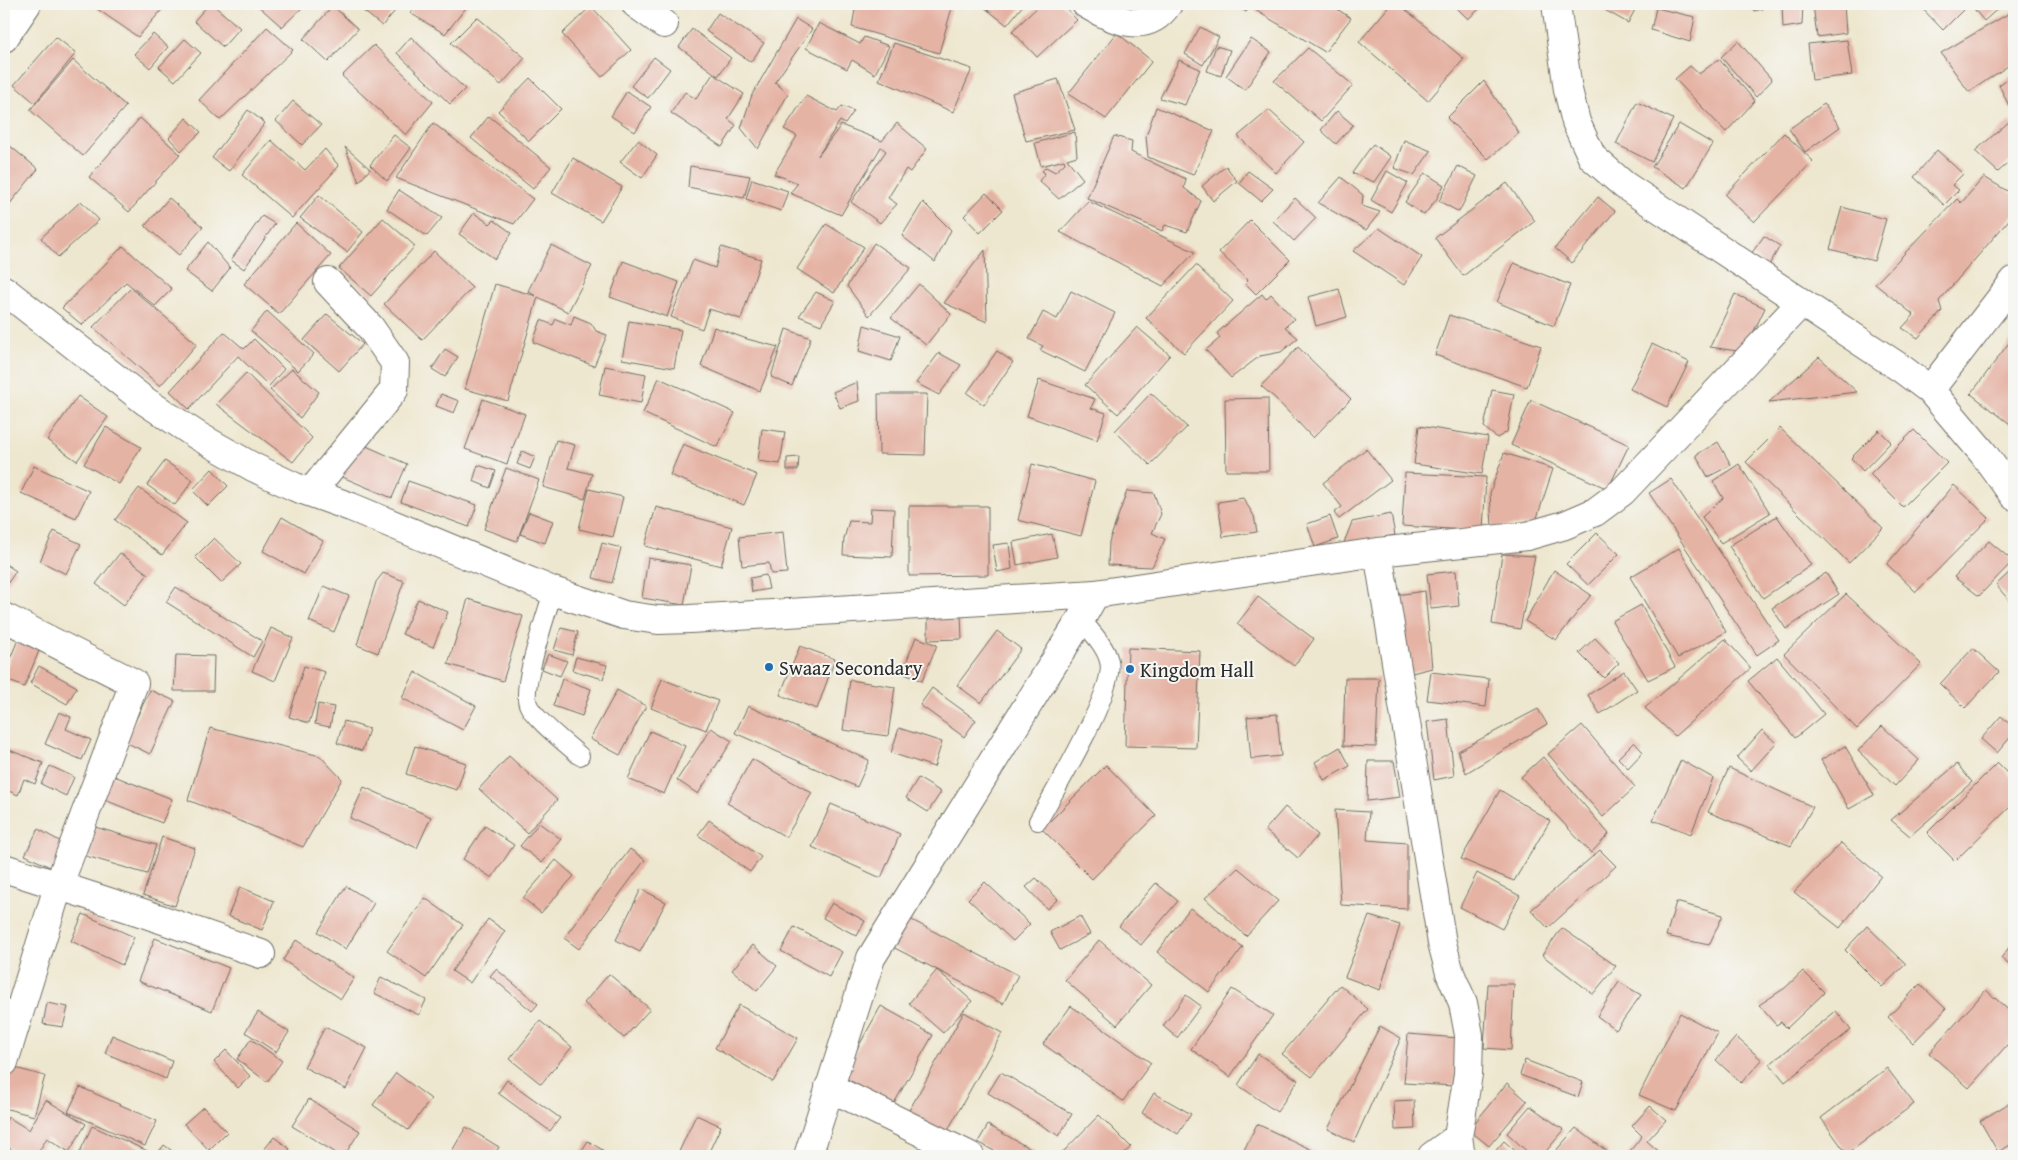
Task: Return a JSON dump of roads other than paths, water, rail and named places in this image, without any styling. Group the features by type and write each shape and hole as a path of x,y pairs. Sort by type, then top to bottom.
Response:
{"street":[{"path":"4,38 27,4"},
{"path":"636,4 664,24"},
{"path":"1086,4 1107,16 1128,22 1151,20 1168,4"},
{"path":"1556,4 1568,90 1576,122 1592,157 1624,185 1800,304 1902,369 1930,390 1983,453 2014,496"},
{"path":"1930,390 2014,281"},
{"path":"311,492 394,390 395,363 370,327 328,282"},
{"path":"4,290 145,401 198,436 253,467 553,591 624,615 658,620 690,620 1095,594 1378,552 1527,536 1565,525 1595,512 1622,492 1800,304"},
{"path":"1378,552 1442,943 1450,973 1463,1003 1469,1034 1468,1074 1459,1147 1432,1156"},
{"path":"808,1156 871,958 1095,594"},
{"path":"4,617 134,683 58,887 4,1062"},
{"path":"4,868 261,954"},
{"path":"829,1087 970,1156"}],"lane":[{"path":"553,591 526,688 528,704 541,721 580,756"},
{"path":"1038,821 1093,718 1108,681 1110,662 1102,647 1081,619"}],"place":[{"name":"Swaaz Secondary","path":"769,667"},
{"name":"Kingdom Hall","path":"1130,669"}]}
